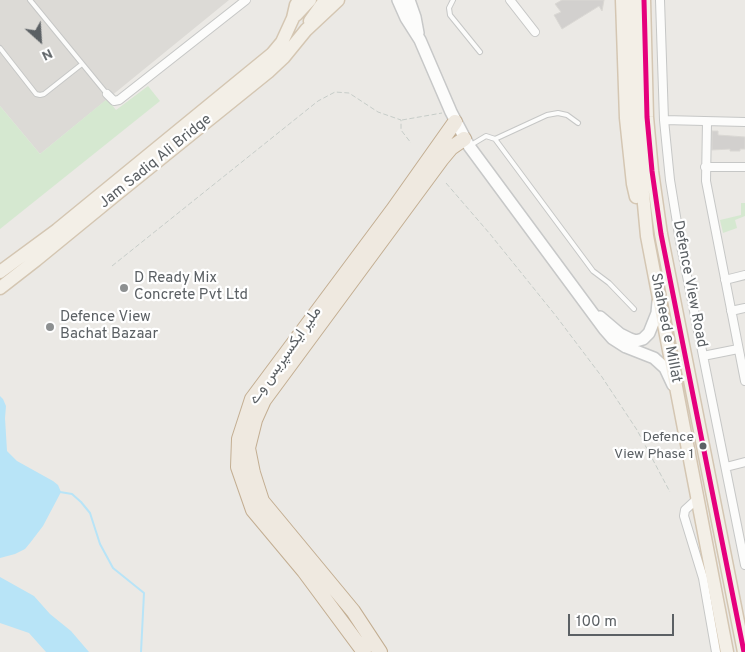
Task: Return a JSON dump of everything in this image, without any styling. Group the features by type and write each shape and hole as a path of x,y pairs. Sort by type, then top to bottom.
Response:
{"highway":[{"name":"ملیر ایکسپریس وے","path":"364,652 304,570 253,510 238,467 239,439 252,399 392,211 453,117"},
{"name":"ملیر ایکسپریس وے","path":"380,652 353,611 262,501 253,473 248,448 255,420 264,400 441,160 451,148 467,142"}],"main road":[{"path":"293,18 299,0"},
{"path":"293,18 310,0"},
{"path":"306,30 319,6 325,0"},
{"path":"306,30 338,0"},
{"path":"622,0 625,101 629,150 633,184 647,236"},
{"name":"Shaheed e Millat","path":"633,0 636,119 647,236 728,652"},
{"name":"Shaheed e Millat","path":"644,0 647,117 661,234 744,652"},
{"name":"Jam Sadiq Ali Bridge","path":"0,272 57,230 272,54 282,42 293,18"},
{"name":"Jam Sadiq Ali Bridge","path":"0,288 261,78 284,57 306,30"}],"street":[{"path":"107,94 114,101 119,100 246,0"},
{"path":"398,0 406,18 420,40 453,117 467,142 612,338 626,347 654,358 665,368 679,398"},
{"path":"409,0 415,16 420,40"},
{"path":"510,0 535,32"},
{"name":"Defence View Road","path":"660,0 664,120 670,180 680,241 745,565"},
{"path":"664,120 745,122"},
{"path":"707,122 706,181 745,377"},
{"path":"705,167 745,167"},
{"path":"725,280 745,275"},
{"path":"592,311 620,334 636,341 643,338 653,324 657,313 659,297"},
{"path":"731,311 745,308"},
{"path":"703,356 740,345"},
{"path":"726,467 745,462"},
{"path":"698,498 685,510 684,516 703,578 716,652"}],"lane":[{"path":"30,0 107,94"},
{"path":"453,0 449,8 450,15 480,52"},
{"path":"0,48 36,94 40,95 44,94 82,64"},
{"path":"495,139 547,114 558,113 567,115 578,123"},
{"path":"467,142 486,136 495,139 593,271 609,283 634,309"}],"path":[{"path":"112,266 326,96 335,92 350,93 378,112 401,120 453,117"},
{"path":"401,120 401,130 411,143"},
{"path":"446,183 508,256 602,377 637,430 670,492"}],"shaded area":[{"path":"0,0 229,0 40,154 0,106"}],"green space":[{"path":"148,86 160,101 0,229 0,106 40,154 107,99 116,110"},
{"path":"741,203 745,203 745,216 735,220 737,228 723,233 720,220 741,215"}],"water":[{"path":"0,396 6,406 7,451 17,461 53,481 58,485 61,492 43,526 25,549 0,558"},
{"path":"0,577 34,596 50,614 71,631 89,652 46,652 29,633 0,623"}],"building":[{"path":"562,0 604,0 602,11 599,6 562,29 554,15 561,12 555,4"},
{"path":"712,131 718,131 718,135 745,137 745,149 740,149 740,151 730,151 730,149 712,150"}],"waterway":[{"path":"60,492 72,494 81,502 90,513 100,544 113,568 144,593 141,652"}],"transit line":[{"path":"644,0 647,117 661,234 744,652"}],"place":[{"name":"D Ready Mix Concrete Pvt Ltd","path":"124,288"},
{"name":"Defence View Bachat Bazaar","path":"50,327"},
{"name":"Defence View Phase 1","path":"703,446"}]}
